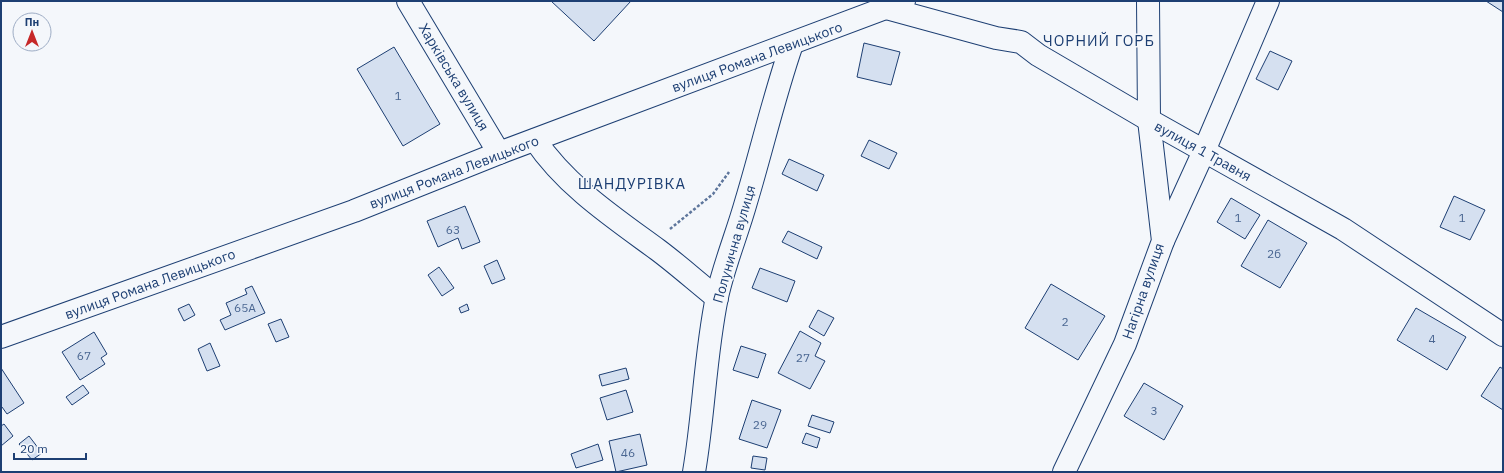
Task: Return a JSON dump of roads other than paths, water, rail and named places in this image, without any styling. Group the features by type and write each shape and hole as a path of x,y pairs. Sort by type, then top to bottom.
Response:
{"street":[{"name":"Харківська вулиця","path":"408,1 500,153"},
{"name":"Нагірна вулиця","path":"1064,472 1125,344 1163,242 1149,120 1148,1"},
{"path":"1163,242 1204,151 1268,1"},
{"name":"вулиця Романа Левицького","path":"1,337 354,211 500,153 895,5"},
{"name":"вулиця 1 Травня","path":"895,5 996,38 1021,42 1038,54 1149,120 1343,230 1503,335"},
{"name":"Полунична вулиця","path":"694,472 701,426 706,369 717,298 751,185 775,94 792,44"},
{"path":"535,140 555,167 576,187 717,298"}],"district":[{"name":"ЧОРНИЙ ГОРБ","path":"1099,41"},
{"name":"ШАНДУРІВКА","path":"632,184"}]}
